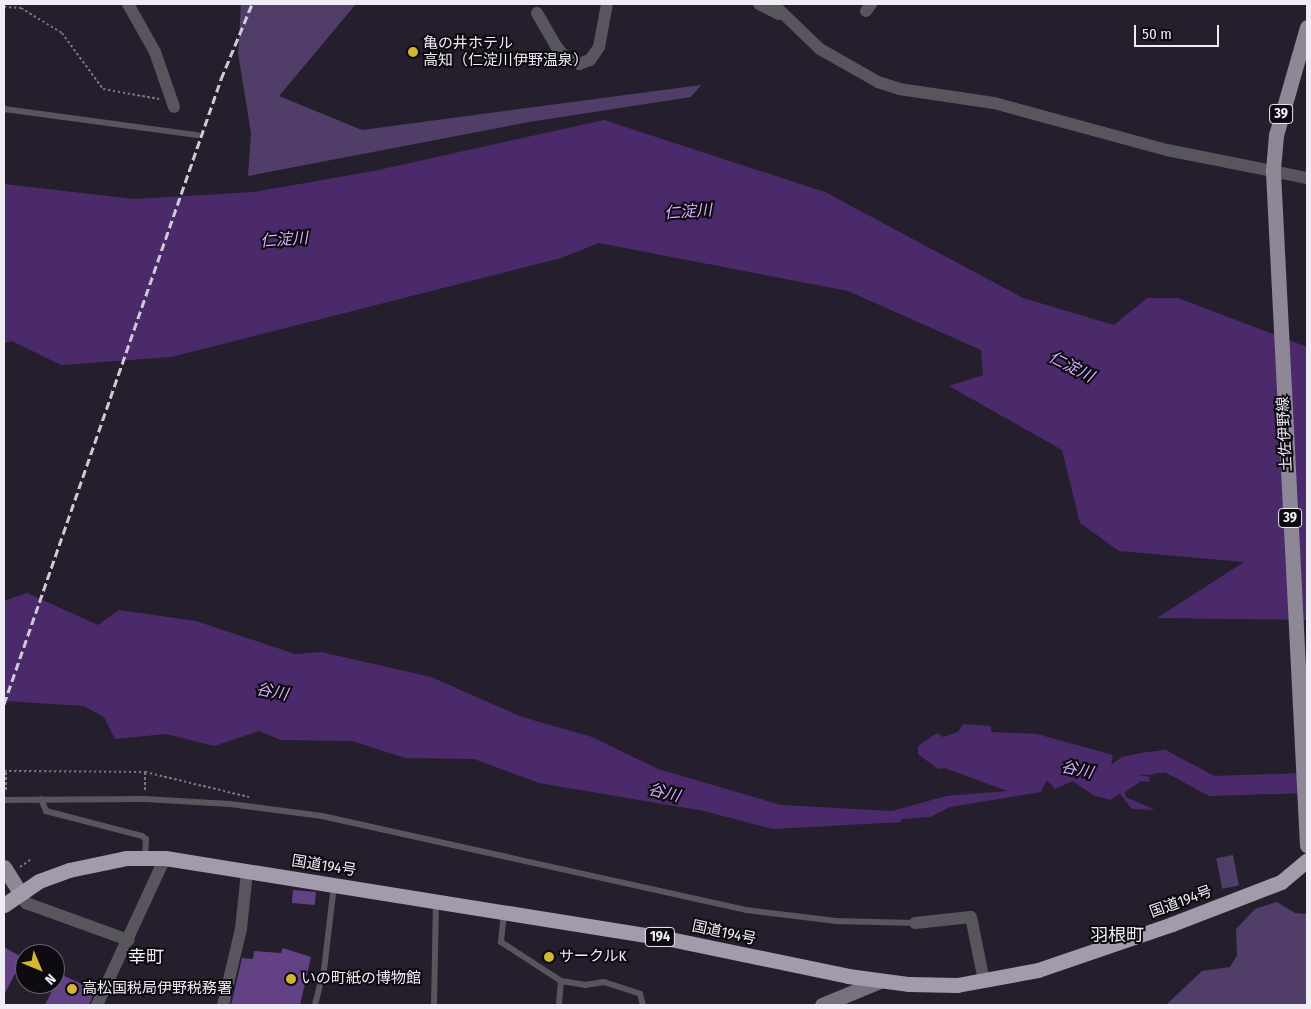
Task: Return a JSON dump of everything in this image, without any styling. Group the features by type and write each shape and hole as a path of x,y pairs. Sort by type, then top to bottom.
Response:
{"highway":[{"name":"国道194号","path":"4,905 20,893 69,870 144,857 165,858 670,939 880,981 935,985 984,982 1038,970 1172,924 1281,882 1307,860"}],"main road":[{"name":"土佐伊野線","path":"1307,27 1276,135 1273,172 1273,203 1307,839"},
{"path":"4,867 20,893"}],"street":[{"path":"128,4 155,52 174,107"},
{"path":"537,13 556,46 567,59 580,64 590,60 598,47 607,4"},
{"path":"759,4 784,16"},
{"path":"773,4 820,49 878,82 899,89 994,103 1167,150 1307,178"},
{"path":"97,1005 165,858"},
{"path":"223,1005 240,928 248,872"},
{"path":"20,893 26,903 128,940"},
{"path":"915,923 971,917 984,982"},
{"path":"822,1005 880,981"}],"lane":[{"path":"4,108 197,135"},
{"path":"41,799 46,810 142,836 146,839 144,857"},
{"path":"5,800 145,799 230,804 322,816 746,910 836,920 915,923"},
{"path":"315,1005 324,970 334,885"},
{"path":"434,1005 436,901"},
{"path":"505,912 501,942 560,981 585,985 604,982 640,994 643,1005"},
{"path":"559,1005 560,981"}],"path":[{"path":"4,6 21,8 62,33 103,89 112,94 151,96 174,107"},
{"path":"5,800 5,771 145,772 258,799"},
{"path":"145,772 145,799"}],"shaded area":[{"path":"241,4 356,4 279,96 362,130 701,85 691,97 529,122 248,176 251,133 238,53"},
{"path":"1233,855 1239,885 1222,889 1216,858"},
{"path":"1277,902 1295,913 1307,914 1307,1005 1166,1005 1202,971 1230,967 1237,955 1236,929 1255,909"}],"water":[{"name":"仁淀川","path":"604,120 825,192 1023,298 1114,325 1147,298 1178,298 1307,347 1307,620 1157,618 1244,562 1119,551 1080,523 1062,450 949,386 983,375 981,350 848,291 599,243 561,258 171,357 61,365 12,341 4,343 4,184 134,199 254,192 374,171"},
{"path":"27,593 98,625 119,610 196,621 295,654 321,652 431,677 522,717 592,737 658,769 781,805 892,811 946,796 1007,791 945,768 938,769 918,754 918,746 937,733 943,737 958,732 963,724 991,726 991,732 1037,734 1113,755 1111,765 1122,757 1146,752 1157,751 1178,758 1170,772 1138,775 1150,777 1149,782 1141,781 1125,792 1126,797 1155,810 1132,809 1120,794 1110,800 1093,795 1073,781 1055,789 1047,780 1041,792 950,807 930,817 901,819 902,822 773,829 704,811 539,783 474,759 405,758 352,741 281,740 259,731 214,746 166,734 115,739 104,717 84,706 4,701 4,601"}],"building":[{"path":"293,890 316,892 315,905 292,903"},
{"path":"4,947 15,953 15,974 4,995"},
{"name":"いの町紙の博物館","path":"283,948 311,957 300,1005 231,1005 242,958 253,959 254,951 281,953"},
{"name":"高松国税局伊野税務署","path":"65,976 95,990 89,1005 45,1005 50,994 65,994"}],"waterway":[{"name":"谷川","path":"1149,765 1163,760 1212,786 1307,783"}],"railway":[{"path":"4,704 221,79 252,4"}],"place":[{"name":"亀の井ホテル 高知（仁淀川伊野温泉）","path":"413,52"},
{"name":"サークルK","path":"549,957"},
{"name":"いの町紙の博物館","path":"291,979"},
{"name":"高松国税局伊野税務署","path":"72,989"}],"district":[{"name":"羽根町","path":"1117,935"},
{"name":"幸町","path":"146,957"}]}
